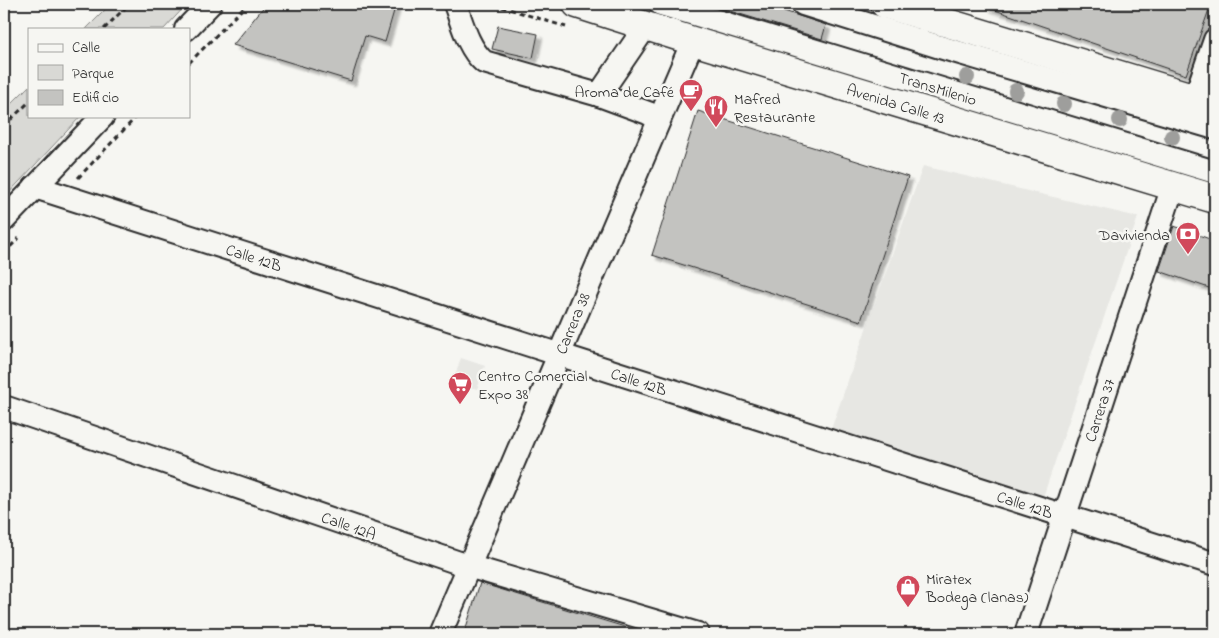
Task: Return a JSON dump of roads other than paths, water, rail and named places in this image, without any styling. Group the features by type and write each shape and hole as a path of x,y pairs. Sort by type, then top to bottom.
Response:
{"main road":[{"name":"Avenida Calle 13","path":"576,4 1215,199"},
{"path":"885,4 916,8 1205,101"}],"street":[{"path":"187,28 210,4"},
{"path":"455,4 472,47 476,55 484,62 599,95 659,119"},
{"name":"TransMilenio","path":"662,4 1215,172"},
{"path":"803,4 940,47 1215,128"},
{"path":"599,95 646,26"},
{"path":"1205,101 1215,40"},
{"name":"Carrera 38","path":"440,634 693,41"},
{"path":"4,220 101,118"},
{"name":"Carrera 37","path":"1026,634 1173,186"},
{"name":"Calle 12B","path":"35,187 1215,564"},
{"name":"Calle 12A","path":"4,407 468,566 698,634"}],"place":[{"name":"Aroma de Café","path":"691,112"},
{"name":"Mafred Restaurante","path":"716,128"},
{"name":"Davivienda","path":"1188,255"},
{"name":"Centro Comercial Expo 38","path":"460,405"},
{"name":"Miratex Bodega (lanas)","path":"908,608"}]}
